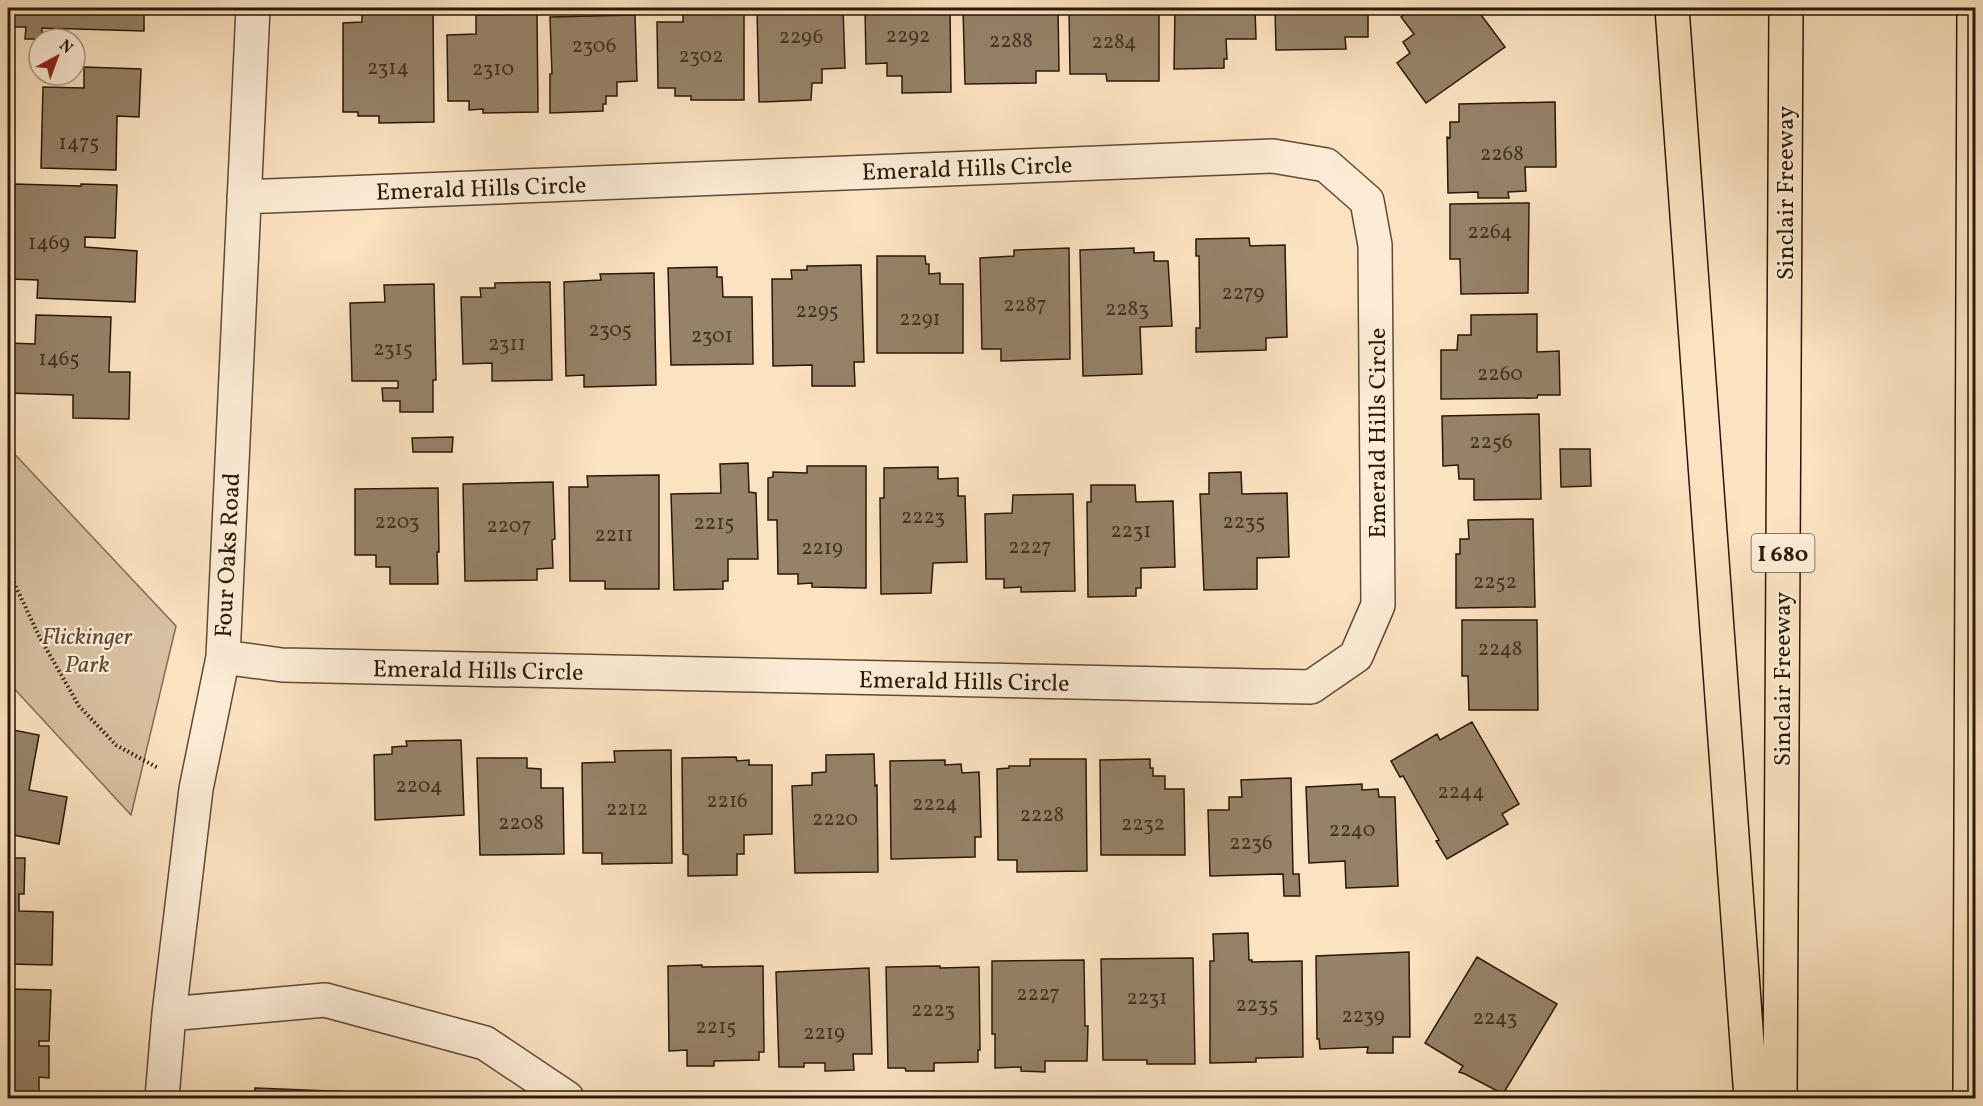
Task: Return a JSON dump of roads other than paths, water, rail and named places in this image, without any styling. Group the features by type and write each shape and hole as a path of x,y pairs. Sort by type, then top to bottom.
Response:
{"highway":[{"path":"1672,8 1751,1098"},
{"name":"Sinclair Freeway","path":"1780,1098 1786,8"},
{"path":"1970,1098 1975,249 1974,8"}],"street":[{"name":"Four Oaks Road","path":"162,1098 169,1014 195,789 223,657 253,8"},
{"name":"Emerald Hills Circle","path":"223,657 282,665 1311,687 1356,656 1378,605 1375,245 1367,201 1326,165 1273,156 244,197"},
{"path":"169,1014 325,1000 485,1043 567,1098"}],"park label":[{"name":"Flickinger Park","path":"87,650"}]}
